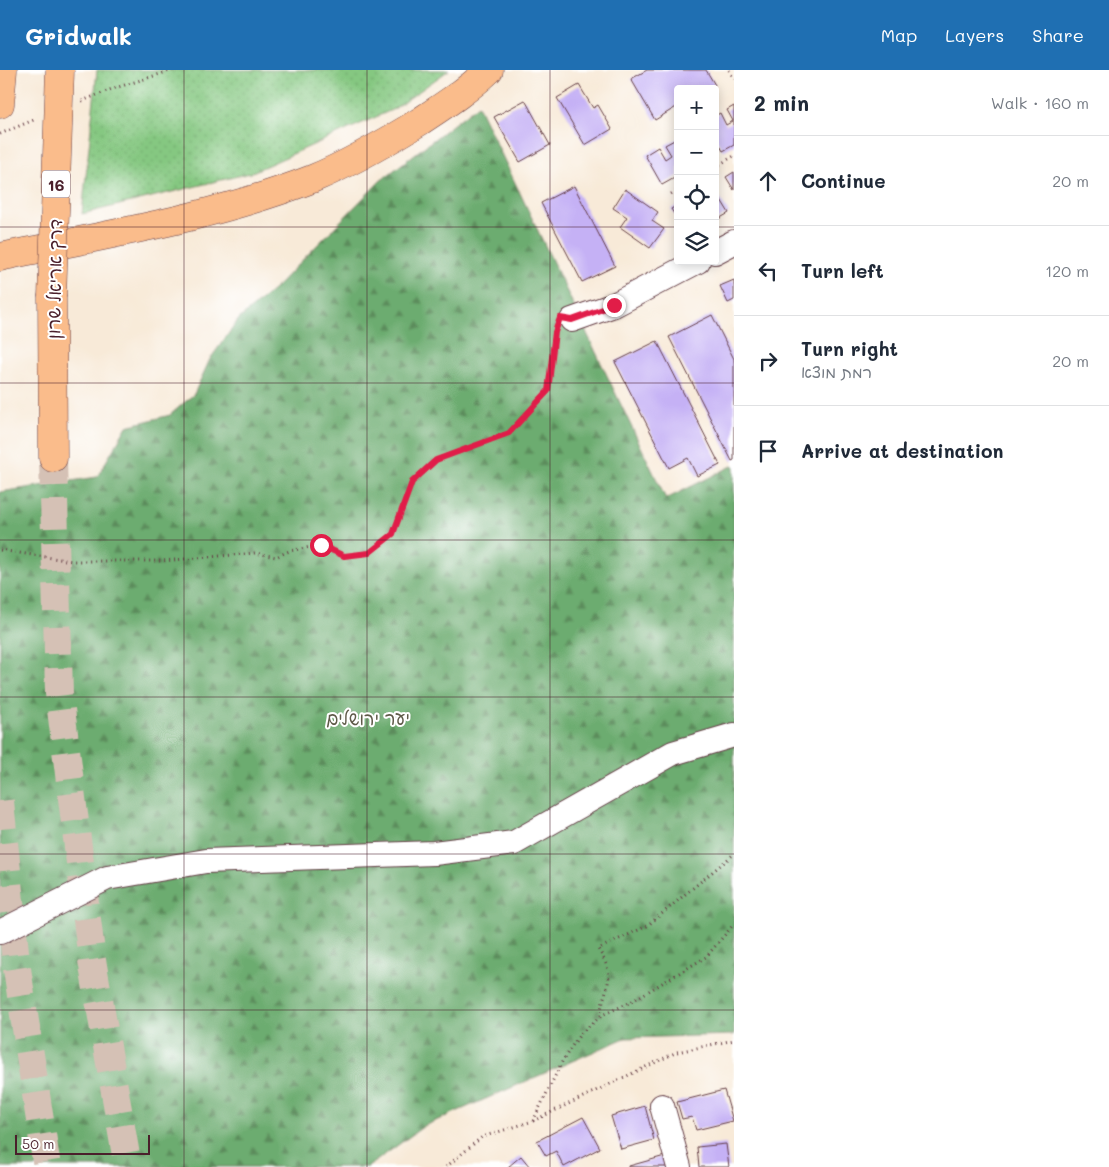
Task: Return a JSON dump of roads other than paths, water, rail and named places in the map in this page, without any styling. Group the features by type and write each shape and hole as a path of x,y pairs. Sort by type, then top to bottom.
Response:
{"main road":[{"path":"0,104 3,70"},
{"name":"דרך אריאל שרון","path":"54,458 52,297 60,70"},
{"path":"0,257 157,224 231,206 313,179 399,134 443,106 489,70"}],"street":[{"path":"719,250 734,242"},
{"path":"572,320 614,305 690,265"},
{"path":"0,932 107,878 206,862 434,853 514,843 673,753 734,735"},
{"path":"662,1106 678,1167"}],"tunnel":[{"path":"53,458 59,693 92,960 128,1167"},
{"path":"0,801 16,962 47,1167"}],"park label":[{"name":"יער ירושלים","path":"368,718"}]}
